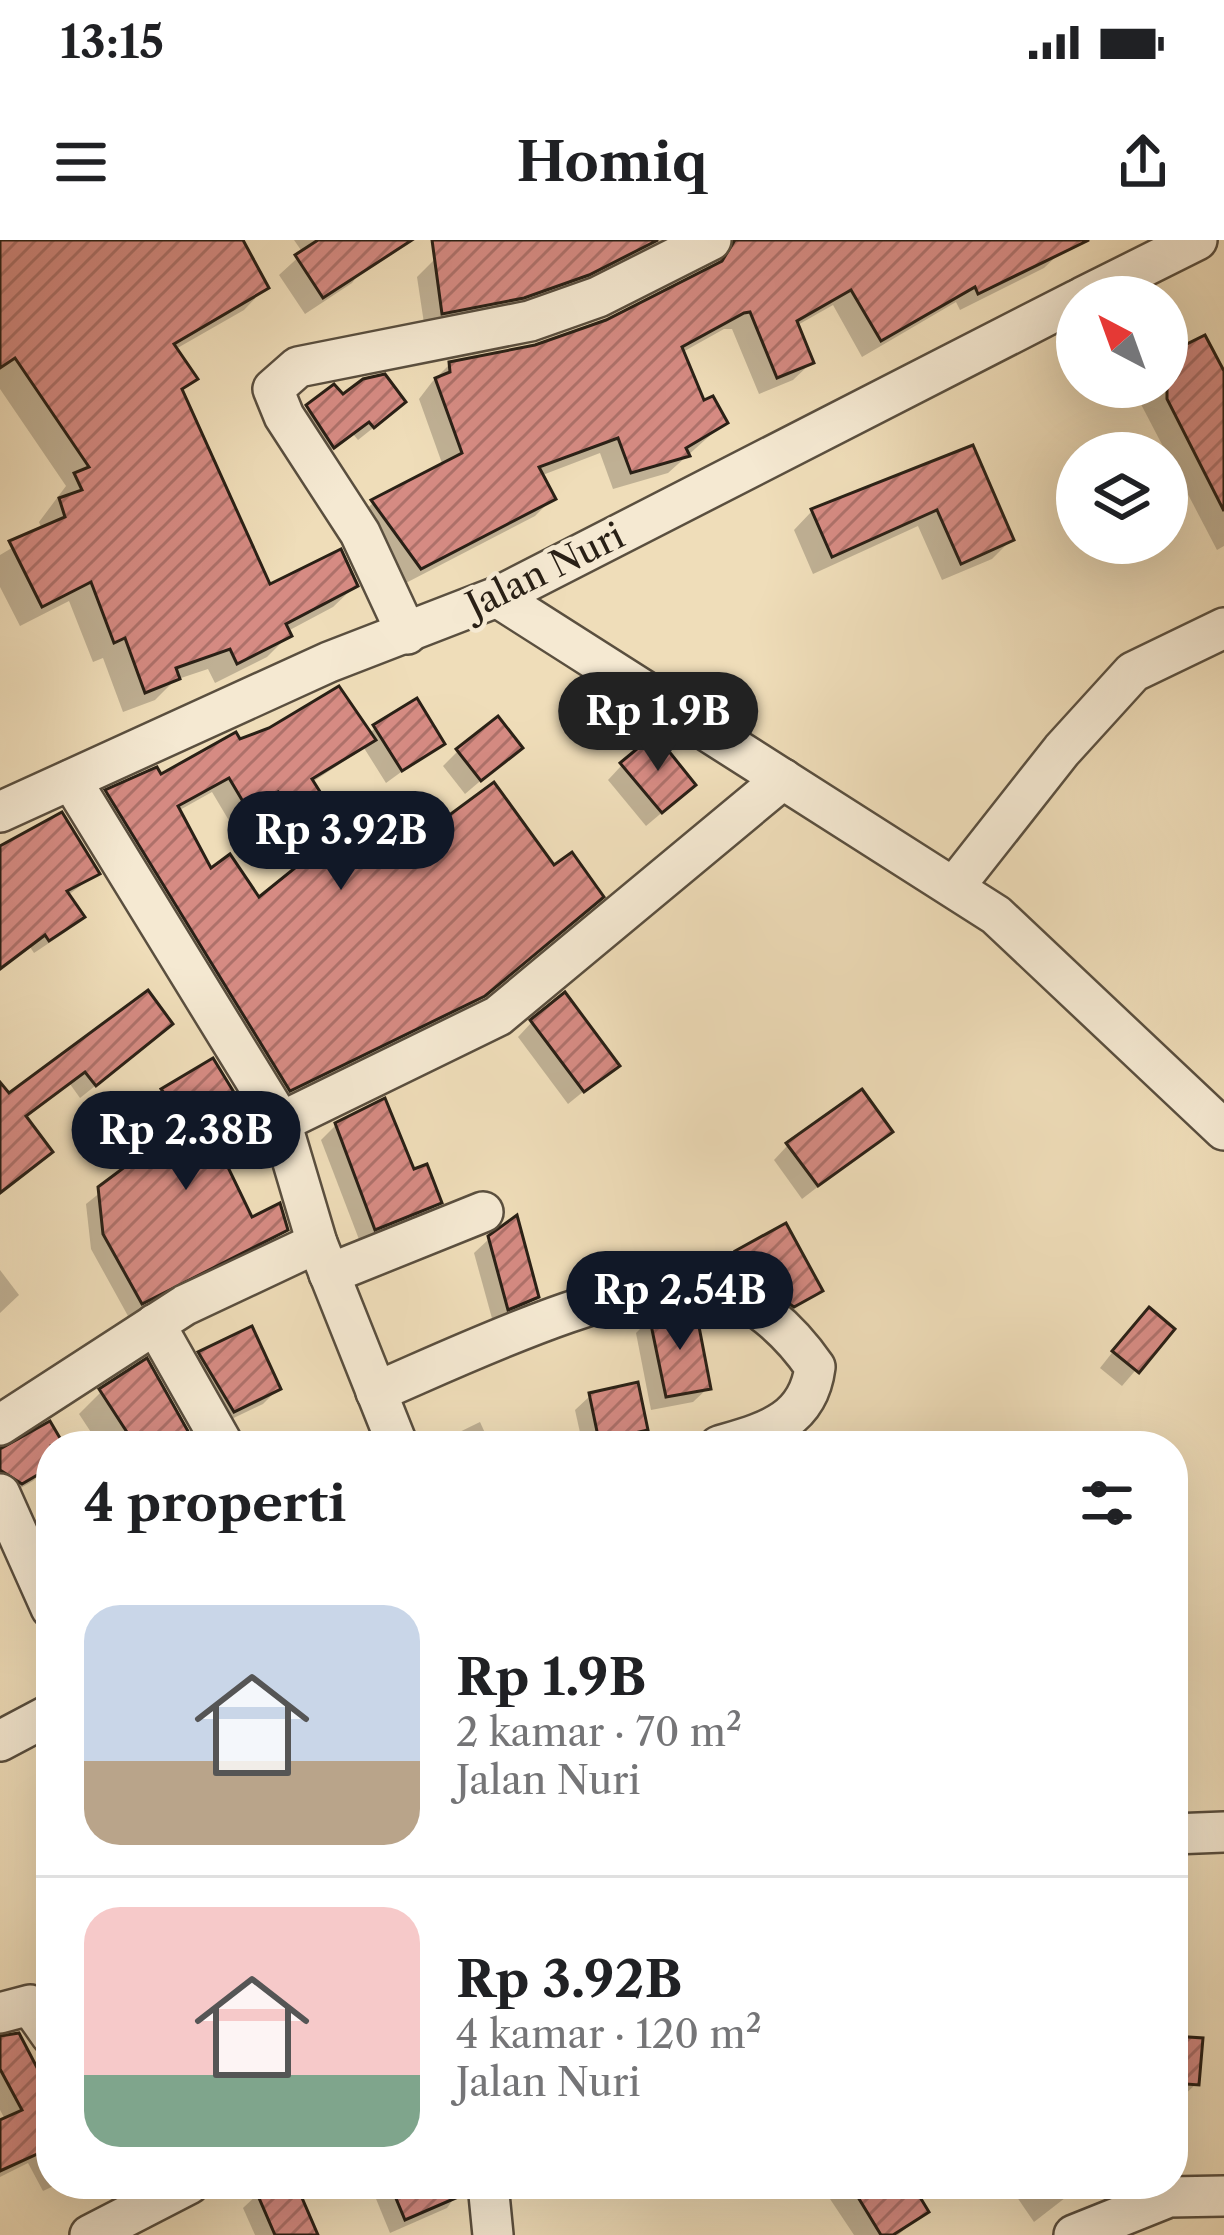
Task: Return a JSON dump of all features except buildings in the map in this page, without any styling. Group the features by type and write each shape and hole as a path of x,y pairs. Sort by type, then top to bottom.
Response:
{"street":[{"path":"407,634 360,533 284,416 273,388 282,375 340,358 530,321 598,297 711,240"},
{"name":"Jalan Nuri","path":"1124,276 1197,240"},
{"name":"Jalan Nuri","path":"0,812 329,662 497,597 1056,310"},
{"path":"497,597 954,887 1036,947 1224,1130"},
{"path":"954,887 1062,750 1132,672 1224,628"},
{"path":"281,1122 498,1016 783,779"},
{"path":"71,781 281,1122 323,1259 392,1431"},
{"path":"0,1425 155,1324 323,1259 483,1212"},
{"path":"376,1392 535,1324 650,1292 709,1288 762,1312 815,1367 812,1393 802,1409 765,1431"},
{"path":"155,1324 216,1431"},
{"path":"0,1494 36,1574"},
{"path":"0,1741 36,1722"},
{"path":"1188,1833 1224,1832"},
{"path":"0,2013 29,2005 36,2015"},
{"path":"1188,2197 1224,2196"},
{"path":"90,2235 130,2199"},
{"path":"489,2199 493,2235"},
{"path":"1074,2235 1166,2199"}]}
